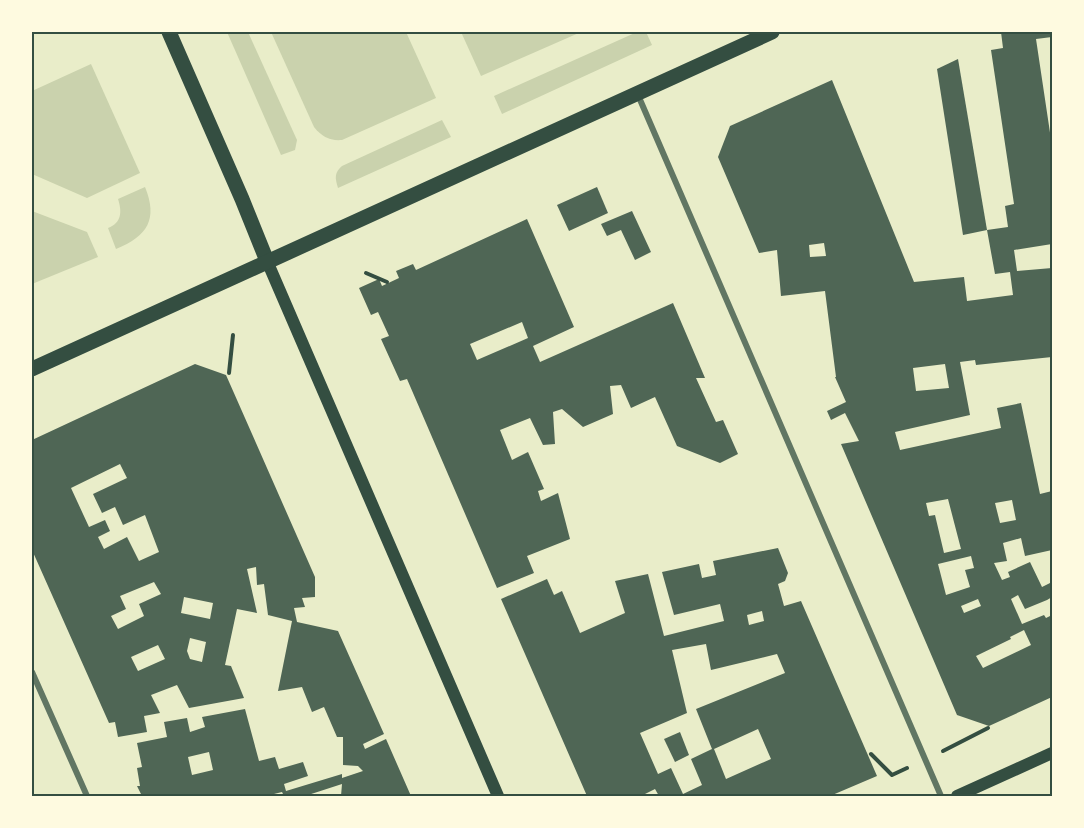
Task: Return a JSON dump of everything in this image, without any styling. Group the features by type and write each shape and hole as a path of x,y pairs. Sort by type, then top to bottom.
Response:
{"main road":[{"path":"169,32 498,796"},
{"path":"32,369 772,32"},
{"path":"957,796 1053,753"}],"street":[{"path":"637,93 941,796"},
{"path":"32,672 87,796"}],"path":[{"path":"366,273 387,282"},
{"path":"229,373 233,335"}],"green space":[{"path":"227,32 248,32 297,140 295,150 281,155"},
{"path":"271,32 406,32 436,98 342,140 326,138 314,127"},
{"path":"461,32 581,32 481,76"},
{"path":"637,32 646,32 652,45 502,114 494,96"},
{"path":"91,64 140,173 87,198 32,174 32,91"},
{"path":"442,120 451,137 338,188 336,176 342,166"},
{"path":"145,187 150,208 147,225 136,238 116,249 108,228 116,223 120,216 118,199"},
{"path":"32,211 87,232 98,257 32,284"}],"building":[{"path":"1001,32 1052,32 1052,37 1036,39 1052,146 1052,244 1014,250 1017,271 1052,268 1052,357 976,365 975,360 960,362 970,415 895,432 900,450 1001,428 997,408 1021,403 1040,494 1052,491 1052,550 1025,556 1021,538 1003,543 1007,561 994,563 1002,580 1010,577 1008,572 1030,562 1042,587 1052,582 1052,597 1047,600 1025,609 1018,595 1011,599 1022,624 1044,615 1046,618 1052,615 1052,697 989,726 957,715 841,444 859,441 845,413 831,420 827,411 846,402 835,377 825,291 781,296 777,250 759,253 718,157 730,126 832,80 914,282 964,277 967,301 1013,295 1010,272 995,274 987,230 1008,227 1005,206 1014,204 991,50 1003,48","holes":["824,243 826,256 810,257 809,245","945,364 949,388 916,391 913,368","948,499 961,549 944,553 935,515 929,516 926,503","1012,500 1016,520 1000,523 995,503","971,556 974,568 965,570 970,587 946,595 938,564","978,599 981,606 964,613 961,606","1024,630 1031,645 983,668 976,656 1011,639 1010,637"]},
{"path":"958,59 987,230 963,235 937,69"},
{"path":"597,187 608,213 569,231 557,205"},
{"path":"632,211 651,252 635,260 621,230 607,236 601,224"},
{"path":"527,219 574,327 533,346 540,362 673,303 705,378 696,378 716,422 723,420 738,454 720,463 677,446 655,397 631,408 621,385 610,386 613,414 583,427 562,409 553,412 555,444 543,445 530,418 500,430 512,460 528,452 544,489 538,491 541,501 558,493 570,539 527,556 534,573 497,588 407,379 400,381 381,339 389,336 378,312 371,315 359,288 379,279 382,286 399,278 396,271 413,264 416,270","holes":["522,322 528,338 477,360 470,344"]},
{"path":"195,364 226,375 315,577 315,597 302,598 305,607 294,608 297,622 338,631 384,734 363,744 365,749 386,739 411,796 341,796 342,784 305,796 284,796 282,792 266,796 142,796 137,786 140,786 137,768 142,767 137,743 167,737 164,722 187,718 190,732 205,727 202,717 245,709 259,761 275,757 279,769 303,762 308,776 284,784 286,791 342,774 342,778 363,771 358,766 343,765 343,737 337,737 324,707 312,712 302,687 278,691 292,621 268,615 264,584 257,585 256,567 247,569 257,613 237,609 225,665 231,666 244,698 189,708 177,685 151,695 160,713 144,716 147,732 118,737 115,722 109,723 32,550 32,440","holes":["120,464 127,478 93,494 102,513 115,507 123,525 145,515 159,552 139,561 127,537 104,549 98,537 110,531 105,520 89,527 71,488","154,582 161,594 139,604 144,616 118,629 111,616 126,609 120,596","184,597 213,603 210,619 181,613","190,638 206,642 202,662 190,659 187,651","158,645 165,659 138,671 131,657","209,752 213,770 192,775 188,757"]},
{"path":"778,548 788,573 785,581 778,584 784,606 801,601 877,776 830,796 659,796 655,789 645,794 646,796 587,796 501,599 547,579 554,595 562,591 580,633 625,613 615,581 648,574 664,636 724,621 720,604 674,615 662,572 699,564 702,578 716,575 713,561","holes":["762,611 764,621 749,625 747,615","706,644 711,670 777,654 785,673 696,709 712,749 691,759 702,785 683,794 671,768 658,774 640,733 687,713 672,650","758,729 771,759 726,779 714,749"]},
{"path":"680,732 689,755 675,762 664,739"}]}
